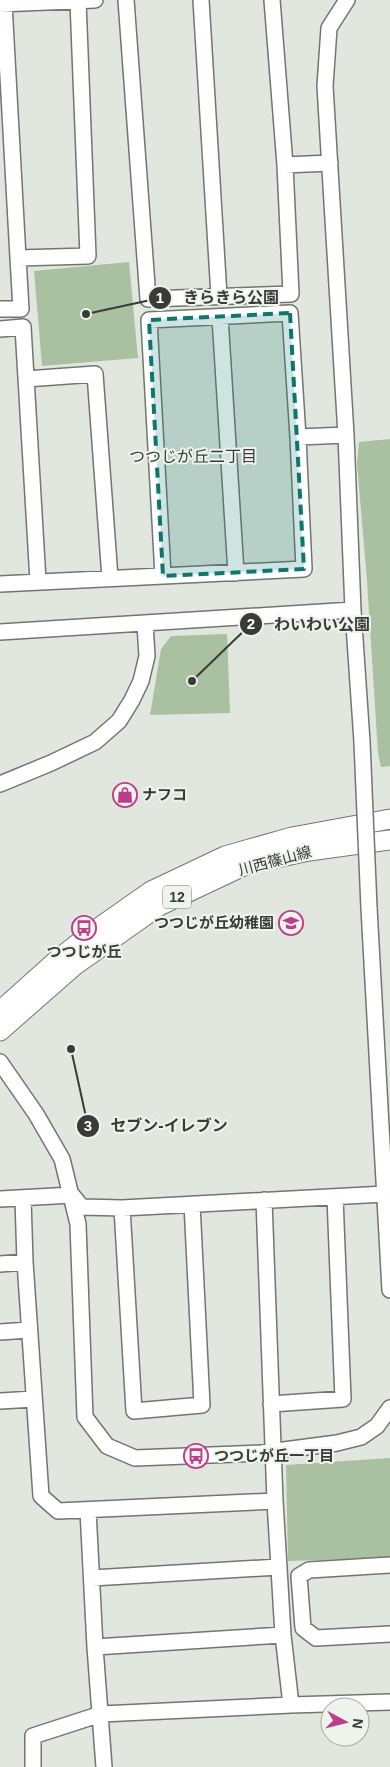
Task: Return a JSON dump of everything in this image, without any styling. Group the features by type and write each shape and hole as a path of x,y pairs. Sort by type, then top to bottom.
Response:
{"main road":[{"name":"川西篠山線","path":"0,1011 87,936 150,891 225,856 292,837 390,819"},
{"name":"川西篠山線","path":"0,1031 74,966 159,906 248,864 309,851 390,840"}],"street":[{"path":"0,309 20,309 2,4 95,0"},
{"path":"126,0 148,299 291,294 285,165 272,0"},
{"path":"201,0 219,296"},
{"path":"347,0 329,28 325,86 346,435 353,610 362,742 369,908 385,1107 385,1194 390,1290"},
{"path":"18,258 88,256 78,1"},
{"path":"285,165 330,163"},
{"path":"0,584 38,581 110,578 163,576 236,573 304,569 290,313 149,320 163,576"},
{"path":"220,316 236,573"},
{"path":"0,328 23,328 38,581"},
{"path":"26,379 95,374 110,578"},
{"path":"298,437 346,435"},
{"path":"0,632 353,610"},
{"path":"0,784 95,742 119,721 141,681 147,656 144,624"},
{"path":"0,1062 36,1114 62,1159 78,1224 85,1417 107,1446 135,1458 273,1451 337,1443 361,1437 377,1426 390,1408"},
{"path":"72,1195 82,1207 122,1208 385,1194"},
{"path":"0,1199 72,1195"},
{"path":"271,1404 342,1399 335,1197"},
{"path":"23,1199 29,1330 41,1496 58,1511 275,1501"},
{"path":"264,1200 278,1567 291,1705"},
{"path":"122,1208 134,1411 202,1405 192,1204"},
{"path":"0,1264 25,1262"},
{"path":"0,1332 29,1330"},
{"path":"0,1402 34,1399"},
{"path":"88,1510 95,1647 104,1767"},
{"path":"390,1565 309,1570 299,1576 303,1628 316,1638 390,1634"},
{"path":"92,1578 278,1567"},
{"path":"95,1647 283,1635"},
{"path":"33,1767 33,1736 101,1714 390,1702"}],"highlighted area":[{"path":"290,313 304,569 163,576 149,320"}],"green space":[{"path":"129,262 138,358 42,366 34,271"},
{"path":"390,439 390,766 381,767 378,753 357,463 359,442"},
{"path":"227,634 230,713 150,715 161,649 171,636"},
{"path":"390,1458 390,1558 288,1561 286,1465"}],"place":[{"name":"きらきら公園","path":"86,314"},
{"name":"わいわい公園","path":"192,681"},
{"name":"ナフコ","path":"125,795"},
{"name":"つつじが丘幼稚園","path":"291,923"},
{"name":"つつじが丘","path":"84,928"},
{"name":"セブン-イレブン","path":"71,1049"},
{"name":"つつじが丘一丁目","path":"196,1456"}],"district":[{"name":"つつじが丘二丁目","path":"193,456"}]}
